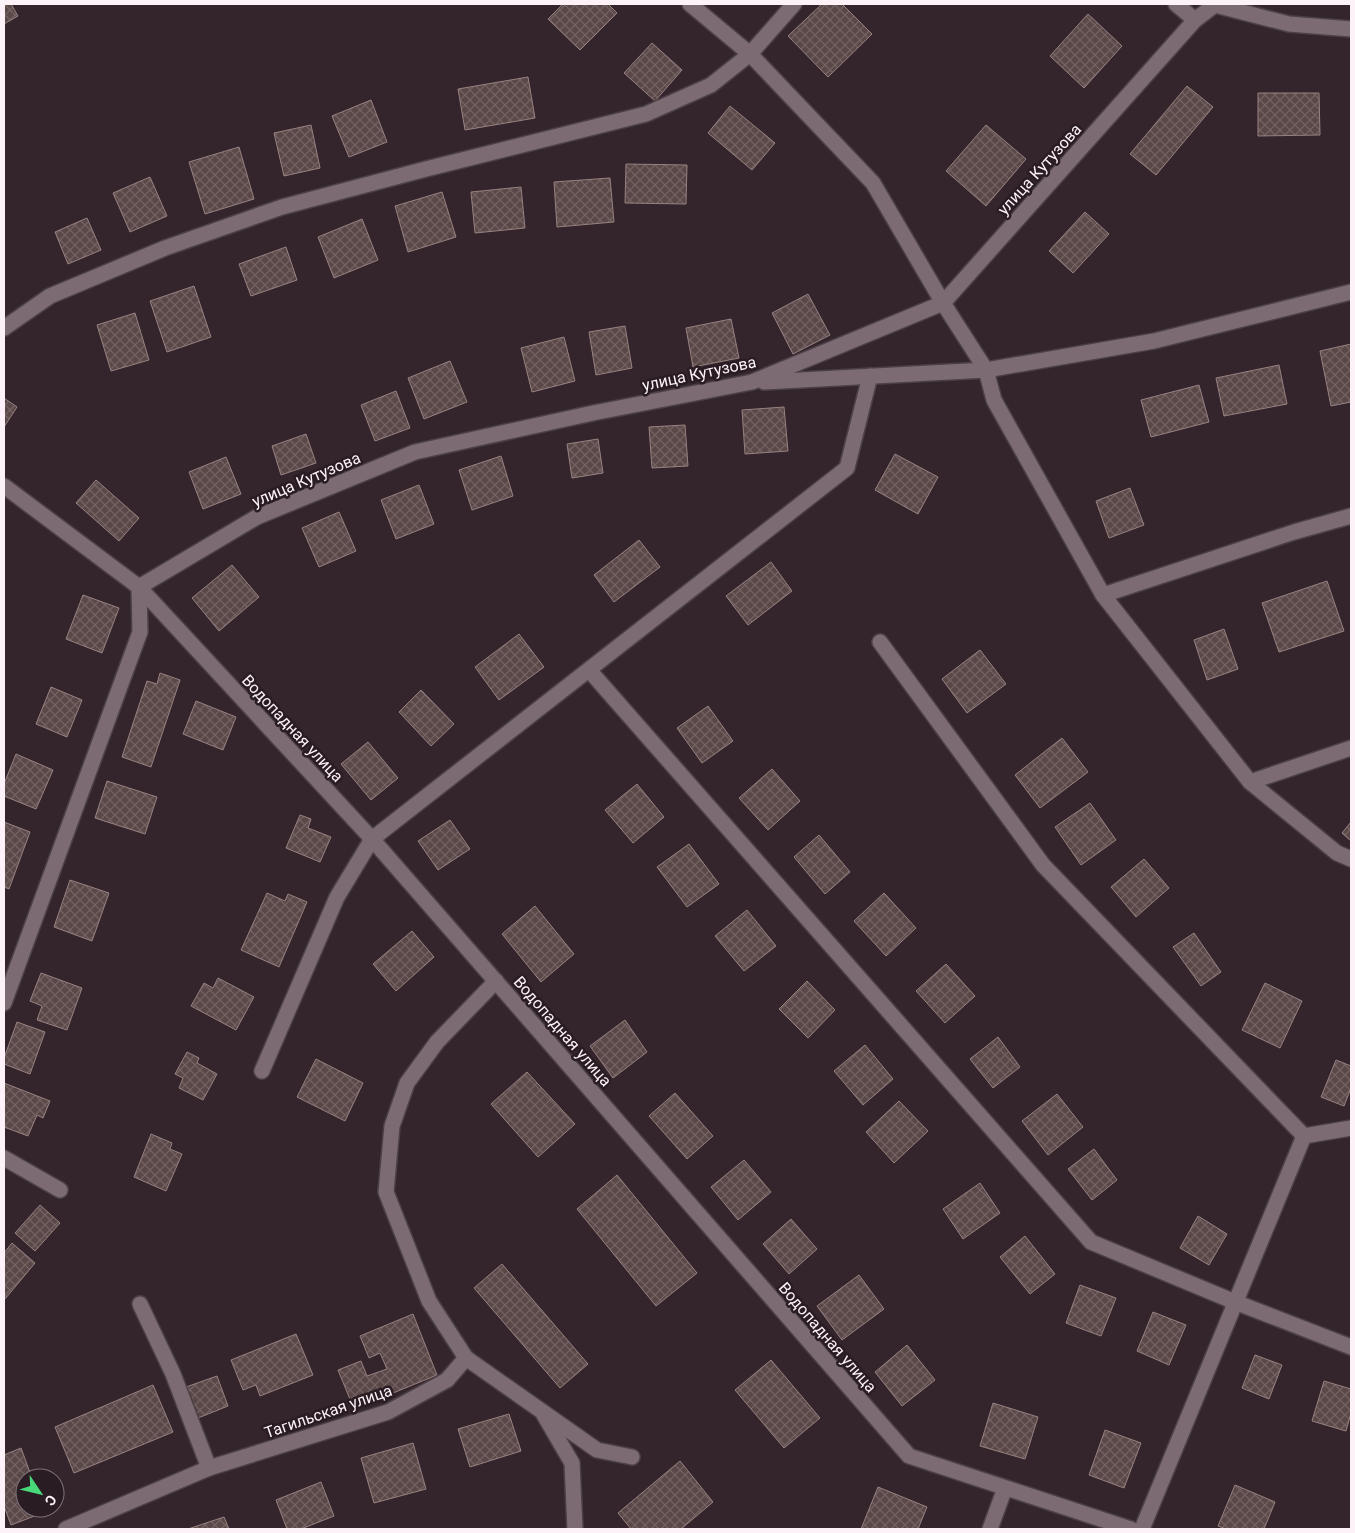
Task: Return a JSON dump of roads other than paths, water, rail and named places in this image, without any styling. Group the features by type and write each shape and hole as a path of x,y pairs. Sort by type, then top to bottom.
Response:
{"street":[{"path":"690,4 750,54 873,183 943,304 986,370 994,400 1103,595 1250,782 1337,853 1351,860"},
{"path":"4,328 50,296 165,248 282,207 646,114 711,85 750,54 794,4"},
{"path":"1176,4 1195,20"},
{"path":"1215,4 1289,24 1351,29"},
{"name":"улица Кутузова","path":"139,587 257,517 415,452 593,413 752,382 943,304 1195,20 1215,4"},
{"path":"752,382 986,370 1154,341 1351,292"},
{"path":"262,1071 337,897 372,839 847,468 870,376"},
{"name":"Водопадная улица","path":"4,486 139,587 372,839 909,1456 1131,1529"},
{"path":"1103,595 1294,532 1351,516"},
{"path":"4,1003 140,632 139,587"},
{"path":"880,642 1043,865 1304,1136"},
{"path":"589,670 1091,1242 1235,1302 1351,1347"},
{"path":"1250,782 1351,748"},
{"path":"496,980 437,1042 407,1083 392,1126 386,1192 429,1301 466,1358 597,1450 632,1457"},
{"path":"1304,1136 1351,1128"},
{"path":"1142,1529 1304,1136"},
{"path":"4,1158 60,1190"},
{"path":"140,1304 173,1374 210,1468"},
{"name":"Тагильская улица","path":"66,1529 210,1468 388,1412 447,1380 466,1358"},
{"path":"541,1409 572,1463 575,1529"},
{"path":"990,1529 1005,1488"}]}
